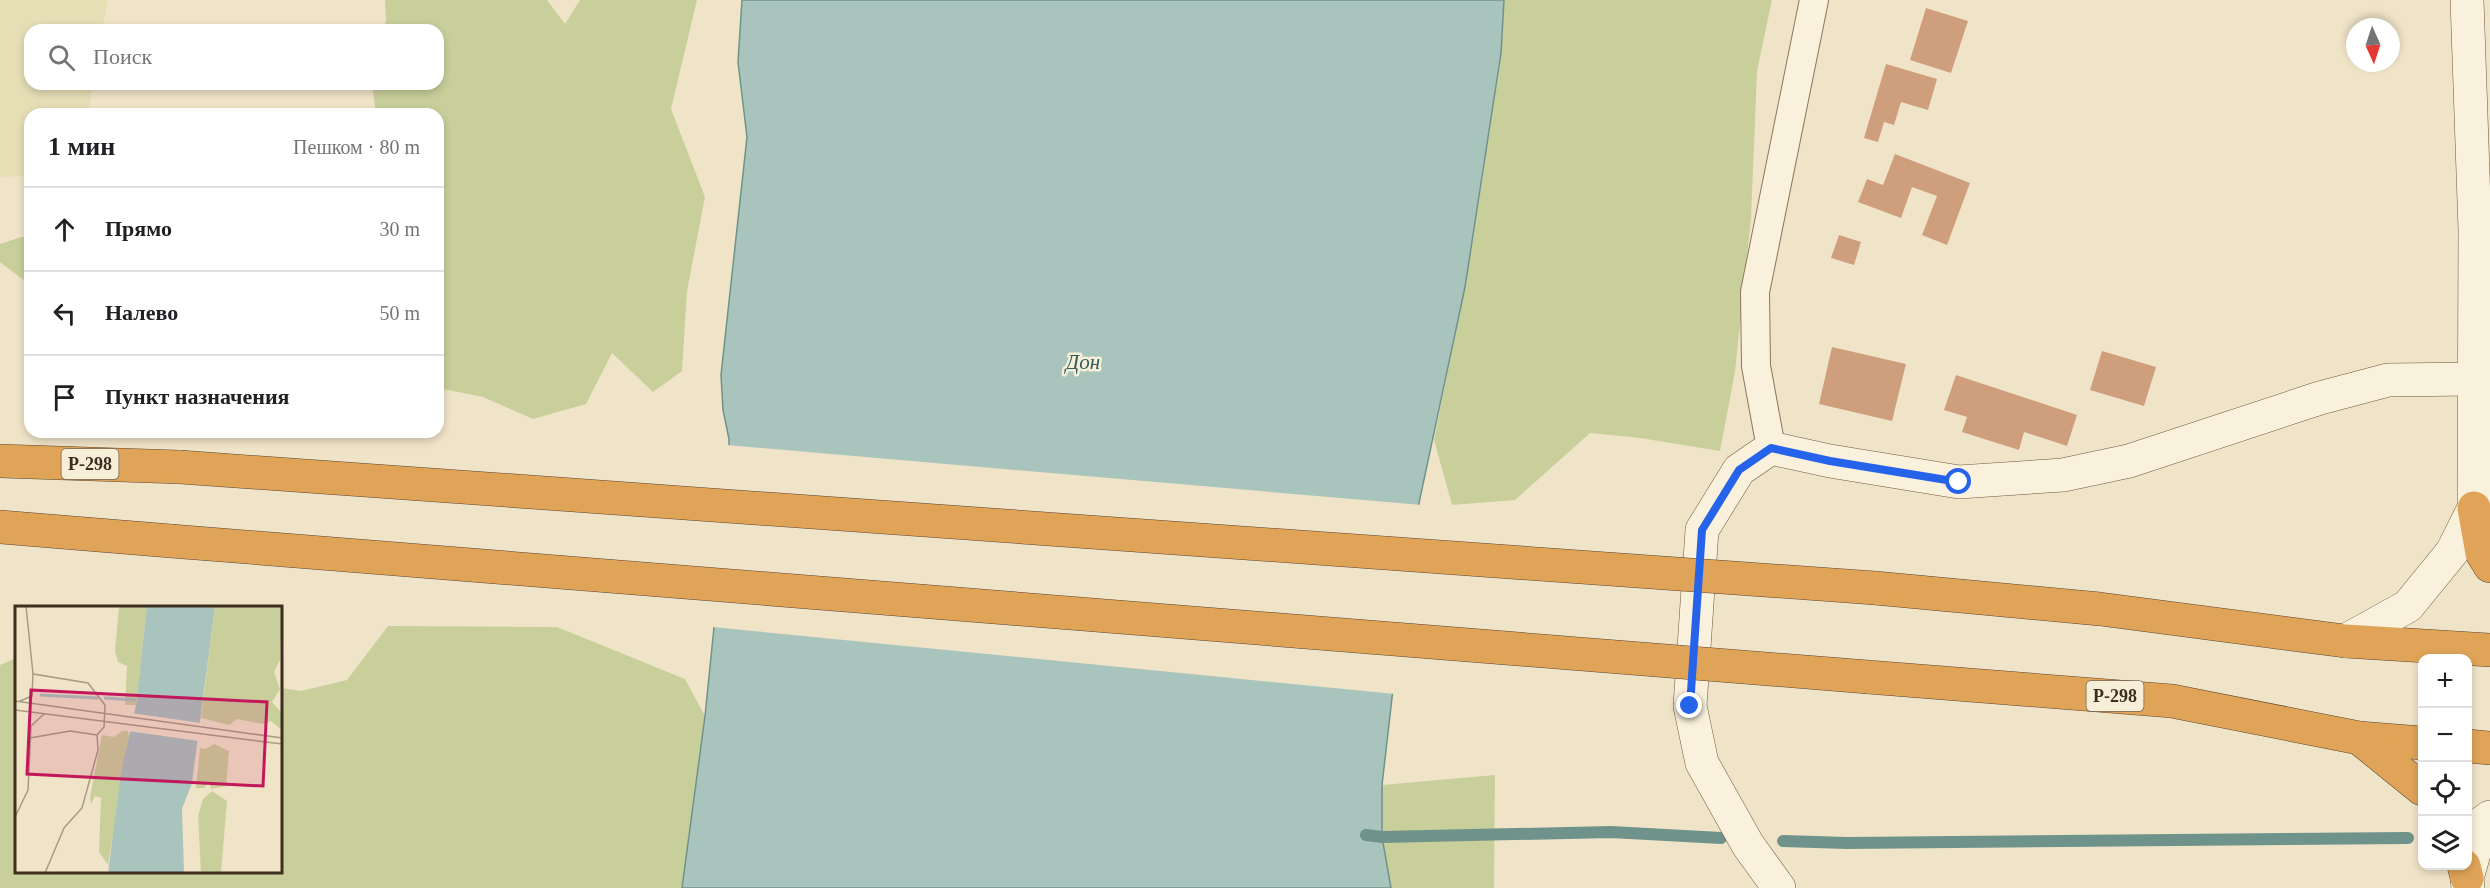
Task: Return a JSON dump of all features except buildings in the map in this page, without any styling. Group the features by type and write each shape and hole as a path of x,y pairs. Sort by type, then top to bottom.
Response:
{"highway":[{"name":"Р-298","path":"0,461 180,467 1875,588 2100,609 2345,641"},
{"path":"2474,508 2482,553 2490,566"},
{"name":"Р-298","path":"0,527 2172,701 2359,738 2418,743"},
{"path":"2345,641 2490,650"},
{"path":"2359,738 2418,786"},
{"path":"2472,746 2490,748"}],"street":[{"path":"1771,448 1756,366 1755,292 1814,0"},
{"path":"2345,641 2408,606 2452,552 2474,508 2475,230 2467,0"},
{"path":"1779,888 1748,845 1701,763 1690,706 1702,530 1739,470 1771,448 1830,461 1959,482 2063,475 2129,461 2320,398 2388,380 2473,379"},
{"path":"2466,877 2483,822 2490,818"}],"shaded area":[{"path":"0,0 108,0 103,24 24,24 24,90 92,90 88,108 24,108 24,176 0,177"}],"green space":[{"path":"385,0 547,0 565,24 580,0 697,0 671,109 705,197 687,291 682,371 653,392 612,353 586,404 533,419 483,397 444,389 444,108 375,108 373,90 444,90 444,24 385,24"},
{"path":"1504,0 1772,0 1757,71 1751,218 1735,372 1720,451 1640,438 1590,433 1515,500 1452,505 1434,440 1465,287 1482,181 1501,53"},
{"path":"24,237 24,280 0,262 0,244"},
{"path":"388,626 557,627 685,679 705,716 682,888 0,888 0,665 15,658 15,873 282,873 282,688 301,691 347,680"},
{"path":"1495,775 1494,888 1391,888 1382,837 1382,785"}],"water":[{"name":"Дон","path":"742,0 1504,0 1501,53 1465,287 1409,550 1382,785 1382,837 1391,888 682,888 705,716 729,480 729,439 723,410 721,375 747,137 738,62"}],"pier":[{"path":"726,445 1422,505 1412,551 1395,694 712,627 726,480"}],"waterway":[{"path":"1366,835 1382,837 1611,832 1721,838"},
{"path":"1783,841 1847,843 2408,838"}],"route":[{"path":"1690,706 1702,530 1739,470 1771,448 1830,461 1959,482"}]}
